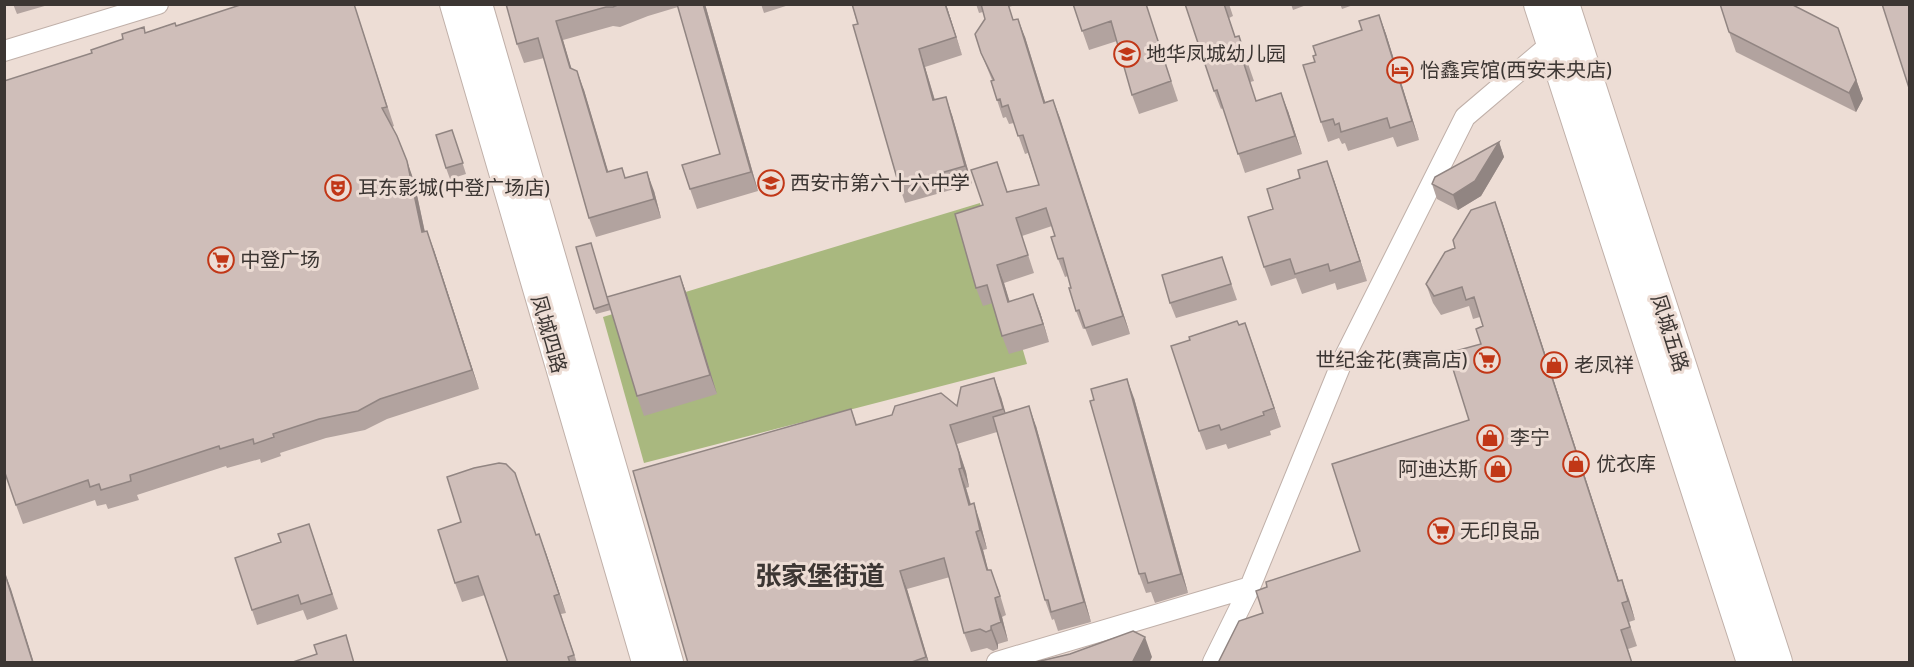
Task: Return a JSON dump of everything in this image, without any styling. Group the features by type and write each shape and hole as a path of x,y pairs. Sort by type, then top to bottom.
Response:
{"main road":[{"name":"凤城五路","path":"1540,4 1753,663"},
{"name":"凤城五路","path":"1563,4 1776,663"}],"street":[{"path":"4,51 158,4"},
{"name":"凤城四路","path":"453,4 645,663"},
{"name":"凤城四路","path":"479,4 670,663"},
{"path":"1213,663 1250,587 1342,362 1465,117 1552,43"},
{"path":"997,663 1250,587"}],"green space":[{"path":"980,203 1027,364 644,463 603,317"}],"building":[{"name":"中登广场","path":"243,4 354,4 387,107 382,108 407,161 422,232 427,231 472,370 380,399 358,411 319,419 273,434 274,437 254,444 253,439 220,449 219,446 130,475 131,481 101,490 99,484 90,487 88,480 16,505 4,470 4,81 92,53 91,50 123,39 122,34 144,27 145,33 175,23 176,26"},
{"path":"506,4 620,4 556,21 570,68 577,71 607,172 622,168 625,178 647,172 654,199 589,218 538,38 517,44"},
{"path":"677,4 703,4 751,172 690,189 682,165 720,154"},
{"path":"852,4 945,4 956,37 919,49 933,100 946,97 965,166 899,185 853,25 858,24"},
{"path":"981,4 1008,4 1013,20 1018,19 1044,103 1053,100 1123,316 1085,328 1079,310 1076,311 1063,258 1058,259 1051,237 1055,236 1046,208 1016,218 1028,255 997,265 1008,302 1033,294 1043,324 1002,336 987,285 976,288 955,214 983,205 971,170 997,162 1007,192 1039,185 1023,135 1018,136 1008,105 1002,107 1000,99 997,100 991,81 994,80 981,53 975,34 985,19"},
{"path":"1073,4 1146,4 1171,81 1132,95 1111,21 1082,31"},
{"path":"1185,4 1224,4 1235,37 1239,36 1247,62 1244,64 1256,101 1281,93 1295,136 1238,154"},
{"path":"1720,4 1791,4 1838,28 1856,80 1849,93 1729,32"},
{"path":"1882,4 1910,4 1910,91"},
{"path":"1379,15 1412,121 1390,128 1387,118 1341,132 1339,123 1335,125 1333,119 1321,122 1303,65 1315,62 1313,56 1316,55 1313,46 1362,30 1359,21"},
{"path":"452,130 463,163 446,168 436,135"},
{"path":"1499,142 1475,181 1453,195 1432,184 1435,177"},
{"path":"1327,161 1360,261 1330,271 1328,264 1295,274 1290,259 1264,267 1248,217 1273,209 1267,189 1300,178 1298,170"},
{"name":"世纪金花(赛高店)","path":"1495,202 1618,581 1622,580 1628,601 1622,603 1630,627 1621,630 1632,663 1218,663 1239,621 1263,613 1256,591 1267,587 1266,582 1360,551 1332,464 1469,420 1448,353 1481,344 1476,329 1483,326 1474,297 1466,300 1462,287 1434,296 1426,284 1445,252 1455,248 1453,240 1471,210"},
{"path":"591,243 609,304 594,309 576,247"},
{"path":"1222,257 1231,284 1170,303 1162,275"},
{"path":"680,276 710,375 637,396 607,297"},
{"path":"1237,321 1239,325 1245,323 1274,408 1263,412 1264,415 1221,430 1219,425 1199,431 1171,346 1190,340 1189,337"},
{"path":"994,378 1003,409 950,425 959,453 962,468 959,469 969,505 974,503 980,530 976,532 987,570 991,570 1000,596 995,598 1001,622 991,626 991,630 986,632 980,629 964,633 944,558 900,571 926,657 909,663 688,663 633,471 851,409 856,425 892,415 895,406 941,393 957,406 961,387"},
{"path":"1127,379 1181,574 1148,583 1145,573 1139,574 1090,401 1094,400 1091,389"},
{"path":"1029,406 1084,602 1051,612 1048,600 1045,600 993,417"},
{"path":"499,463 506,464 515,473 536,535 539,534 559,594 554,596 574,655 568,657 570,663 508,663 478,576 455,583 438,530 461,522 447,477"},
{"path":"309,524 332,594 301,604 298,595 252,610 235,558 281,542 278,534"},
{"path":"4,571 33,663 4,663"},
{"path":"1133,631 1145,637 1132,663 1032,663 1070,654"},
{"path":"346,635 354,663 290,663 317,654 314,645"}],"place":[{"name":"地华凤城幼儿园","path":"1127,54"},
{"name":"怡鑫宾馆(西安未央店)","path":"1400,70"},
{"name":"西安市第六十六中学","path":"771,183"},
{"name":"耳东影城(中登广场店)","path":"338,188"},
{"name":"中登广场","path":"221,260"},
{"name":"世纪金花(赛高店)","path":"1487,360"},
{"name":"老凤祥","path":"1554,365"},
{"name":"李宁","path":"1490,438"},
{"name":"优衣库","path":"1576,464"},
{"name":"阿迪达斯","path":"1498,469"},
{"name":"无印良品","path":"1441,531"}],"district":[{"name":"张家堡街道","path":"820,576"}]}
